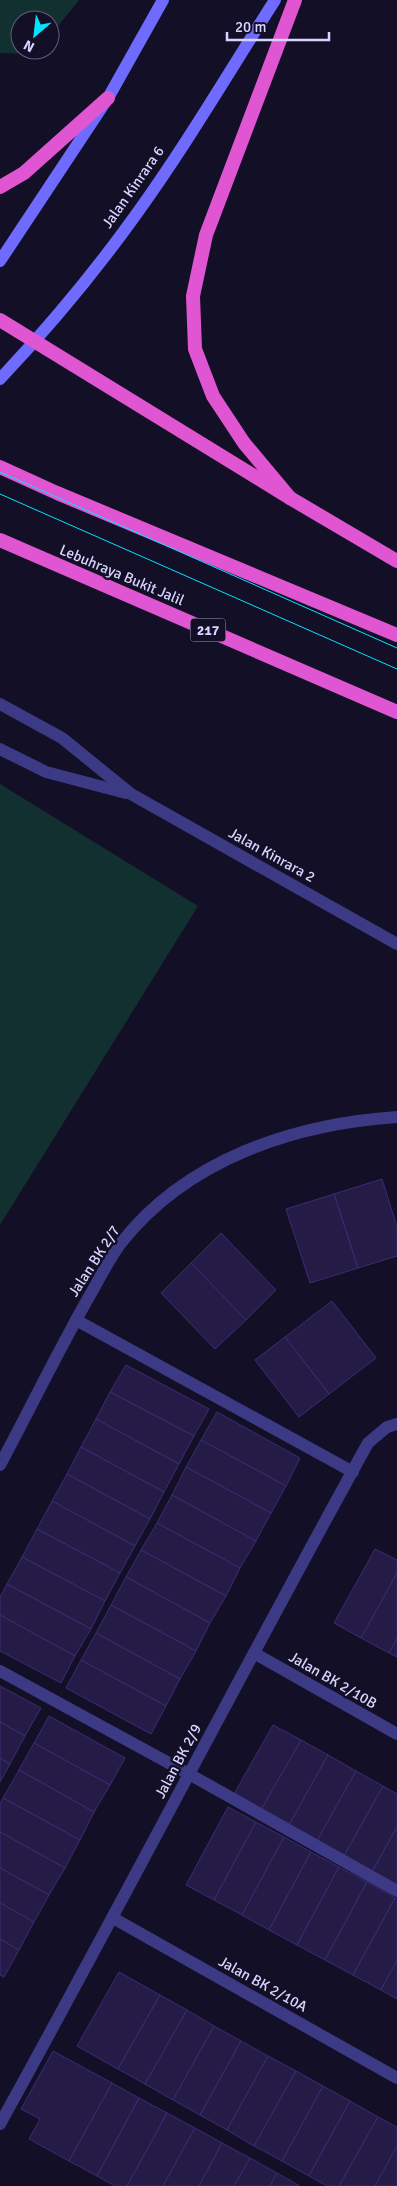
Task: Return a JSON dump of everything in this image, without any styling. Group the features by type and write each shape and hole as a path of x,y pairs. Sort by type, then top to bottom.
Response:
{"highway":[{"path":"290,498 244,443 214,396 195,349 193,296 206,235 295,0"},
{"path":"0,187 24,173 108,98"},
{"path":"0,320 290,498 397,561"},
{"path":"0,468 397,635"},
{"name":"Lebuhraya Bukit Jalil","path":"0,540 397,712"}],"main road":[{"path":"0,261 108,98 163,0"},
{"name":"Jalan Kinrara 6","path":"0,379 35,342 135,216 194,128 275,0"}],"street":[{"name":"Jalan Kinrara 2","path":"0,704 62,738 131,794 397,944"},
{"name":"Jalan Kinrara 2","path":"0,749 46,772 131,794"},
{"name":"Jalan BK 2/7","path":"0,1465 76,1320 120,1244 154,1207 189,1179 228,1158 276,1138 324,1125 397,1117"},
{"path":"76,1320 353,1472"},
{"name":"Jalan BK 2/9","path":"0,2124 368,1444 387,1427 397,1424"},
{"name":"Jalan BK 2/10B","path":"254,1653 397,1734"},
{"path":"0,1671 190,1774 397,1892"},
{"name":"Jalan BK 2/10A","path":"113,1918 397,2078"}],"green space":[{"path":"0,0 79,0 60,24 60,10 10,10 10,53 0,53"},
{"path":"0,784 198,906 0,1225"}],"building":[{"path":"382,1179 397,1227 397,1256 358,1268 334,1194"},
{"path":"334,1194 358,1268 310,1283 286,1209"},
{"path":"221,1233 276,1290 246,1320 191,1263"},
{"path":"191,1263 246,1320 215,1349 161,1293"},
{"path":"332,1301 376,1358 329,1394 285,1337"},
{"path":"285,1337 329,1394 299,1417 255,1360"},
{"path":"126,1365 209,1409 194,1436 110,1392"},
{"path":"110,1392 194,1436 179,1464 96,1419"},
{"path":"217,1412 300,1458 286,1486 201,1440"},
{"path":"96,1419 179,1464 164,1492 81,1447"},
{"path":"201,1440 286,1486 271,1513 186,1467"},
{"path":"81,1447 164,1492 150,1519 67,1474"},
{"path":"186,1467 271,1513 256,1541 172,1495"},
{"path":"67,1474 150,1519 135,1546 52,1501"},
{"path":"172,1495 256,1541 240,1568 157,1523"},
{"path":"52,1501 135,1546 120,1573 37,1529"},
{"path":"157,1523 240,1568 226,1596 141,1550"},
{"path":"37,1529 120,1573 105,1601 22,1557"},
{"path":"375,1549 397,1560 397,1573 361,1638 334,1623"},
{"path":"141,1550 226,1596 210,1623 126,1577"},
{"path":"22,1557 105,1601 91,1629 7,1584"},
{"path":"397,1573 397,1638 389,1653 361,1638"},
{"path":"126,1577 210,1623 196,1651 111,1605"},
{"path":"7,1584 91,1629 75,1656 0,1615 0,1597"},
{"path":"111,1605 196,1651 180,1679 96,1633"},
{"path":"0,1615 75,1656 61,1683 0,1651"},
{"path":"96,1633 180,1679 166,1706 81,1660"},
{"path":"397,1638 397,1657 389,1653"},
{"path":"81,1660 166,1706 151,1734 66,1688"},
{"path":"0,1686 41,1708 25,1736 0,1722"},
{"path":"49,1716 125,1758 110,1785 34,1743"},
{"path":"0,1722 25,1736 10,1764 0,1758"},
{"path":"273,1725 301,1740 261,1810 234,1794"},
{"path":"301,1740 328,1755 289,1825 261,1810"},
{"path":"34,1743 110,1785 94,1812 19,1770"},
{"path":"328,1755 356,1771 317,1841 289,1825"},
{"path":"0,1758 10,1764 0,1782"},
{"path":"19,1770 94,1812 80,1840 3,1798"},
{"path":"356,1771 383,1786 344,1856 317,1841"},
{"path":"383,1786 397,1794 397,1827 372,1872 344,1856"},
{"path":"3,1798 80,1840 65,1868 0,1832 0,1804"},
{"path":"228,1807 256,1822 214,1900 186,1885"},
{"path":"256,1822 284,1837 242,1915 214,1900"},
{"path":"397,1827 397,1886 372,1872"},
{"path":"0,1832 65,1868 49,1895 0,1868"},
{"path":"284,1837 311,1852 269,1930 242,1915"},
{"path":"311,1852 339,1867 297,1945 269,1930"},
{"path":"339,1867 367,1882 325,1960 297,1945"},
{"path":"0,1868 49,1895 34,1922 0,1903"},
{"path":"367,1882 395,1898 353,1975 325,1960"},
{"path":"395,1898 397,1899 397,1960 381,1990 353,1975"},
{"path":"0,1903 34,1922 19,1950 0,1939"},
{"path":"0,1939 19,1950 4,1977 0,1975"},
{"path":"397,1960 397,1999 381,1990"},
{"path":"119,1972 160,1995 118,2069 77,2046"},
{"path":"160,1995 187,2010 145,2084 118,2069"},
{"path":"187,2010 214,2026 173,2100 145,2084"},
{"path":"214,2026 241,2041 200,2115 173,2100"},
{"path":"241,2041 268,2056 227,2130 200,2115"},
{"path":"53,2051 112,2083 69,2161 29,2139 40,2119 21,2109"},
{"path":"268,2056 296,2071 254,2146 227,2130"},
{"path":"296,2071 323,2086 282,2161 254,2146"},
{"path":"112,2083 139,2098 97,2176 69,2161"},
{"path":"323,2086 350,2101 309,2176 282,2161"},
{"path":"139,2098 167,2113 127,2186 115,2186 97,2176"},
{"path":"350,2101 378,2117 339,2186 327,2186 309,2176"},
{"path":"167,2113 195,2128 163,2186 127,2186"},
{"path":"378,2117 397,2127 397,2146 375,2186 339,2186"},
{"path":"195,2128 222,2143 199,2186 163,2186"},
{"path":"222,2143 250,2158 234,2186 199,2186"},
{"path":"397,2146 397,2186 375,2186"},
{"path":"250,2158 277,2173 270,2186 234,2186"},
{"path":"277,2173 300,2186 270,2186"}],"tram line":[{"path":"0,472 397,648"},
{"path":"0,494 397,669"}]}
